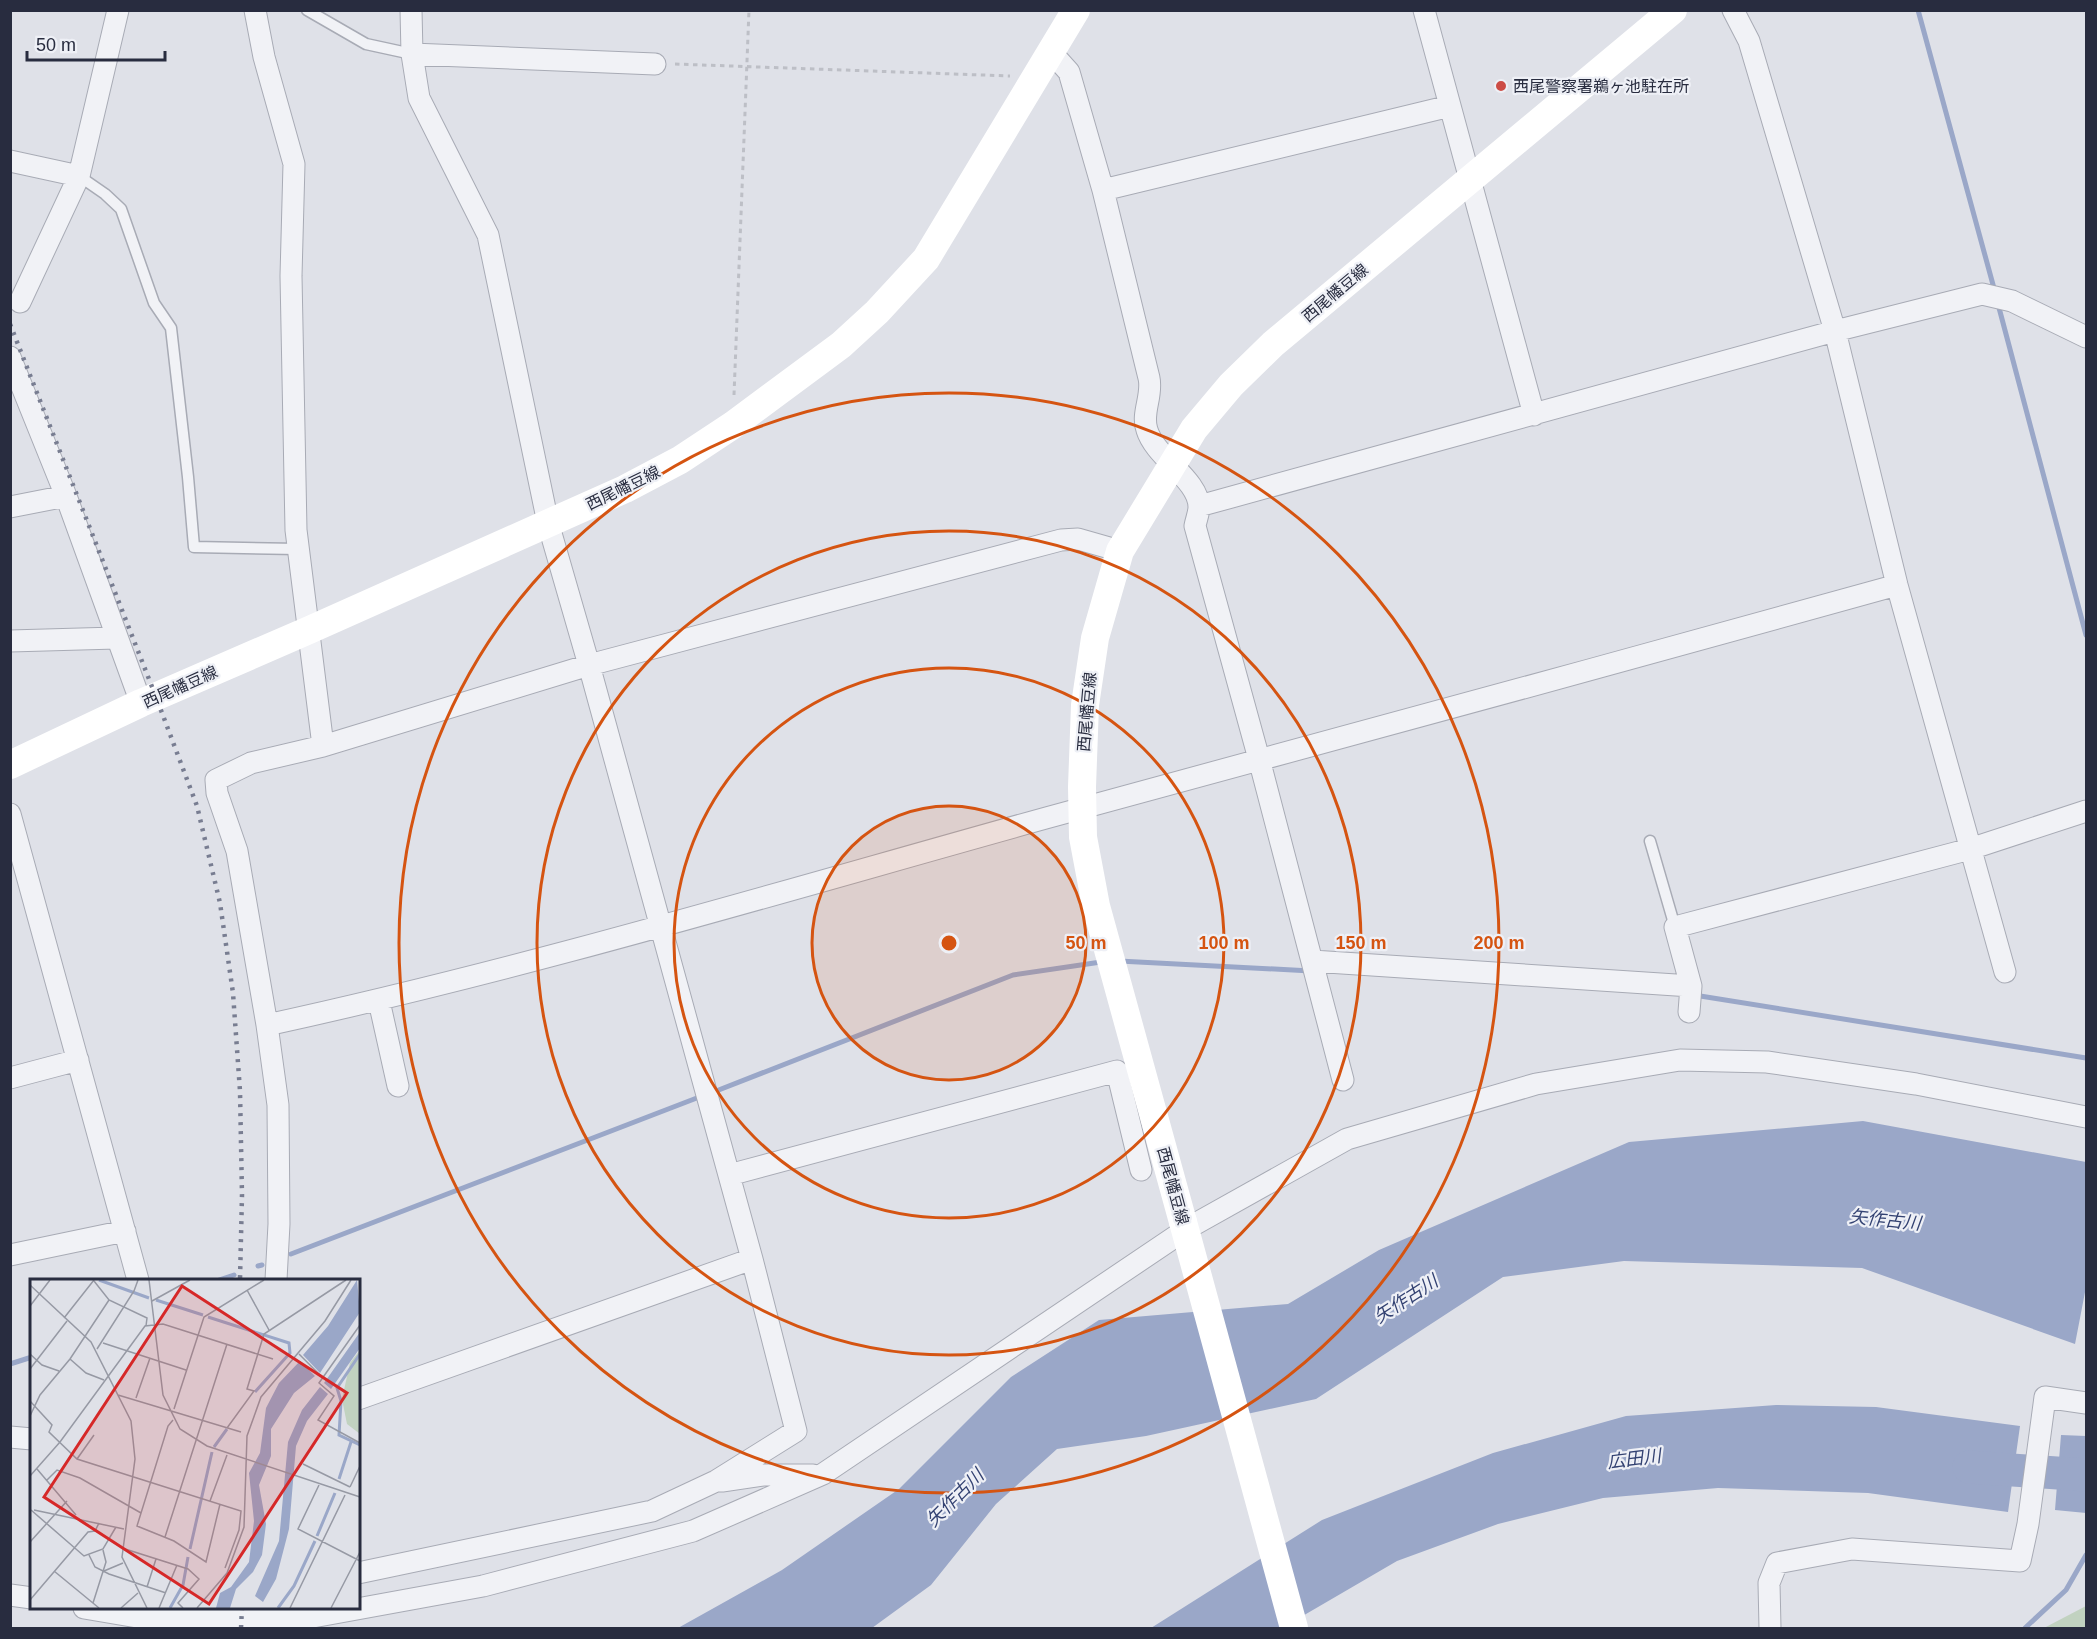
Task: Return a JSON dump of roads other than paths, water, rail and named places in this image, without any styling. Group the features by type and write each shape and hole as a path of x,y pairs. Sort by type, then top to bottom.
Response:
{"main road":[{"name":"西尾幡豆線","path":"10,765 141,704 625,489 680,460 733,425 841,345 877,312 926,259 1076,10"},
{"name":"西尾幡豆線","path":"1294,1629 1096,906 1083,837 1082,808 1085,705 1095,638 1120,551 1194,429 1211,408 1273,344 1673,10"}],"street":[{"path":"20,302 79,176 118,10"},
{"path":"255,10 264,57 294,164 291,276 298,549 323,746"},
{"path":"360,1573 652,1511 717,1481 796,1431 752,1259 590,665 548,523 488,235 419,98 412,54 411,10"},
{"path":"1424,10 1534,415"},
{"path":"1733,10 1749,41 1835,332 1897,585 2005,972"},
{"path":"1051,52 1069,72 1103,190 1149,378 1150,393 1145,418 1147,431 1154,444 1193,489 1199,506 1195,526 1343,1080"},
{"path":"412,54 655,64"},
{"path":"1103,190 1450,106"},
{"path":"10,161 79,176"},
{"path":"1199,506 1835,332 1984,295 2009,300 2086,337"},
{"path":"10,357 66,496 141,704"},
{"path":"10,507 66,496"},
{"path":"276,1279 279,1224 278,1105 267,1025 237,851 217,792 216,780 251,764 323,746 590,665 1061,540 1077,539 1120,551"},
{"path":"267,1025 379,1000 660,926 1259,759 1605,667 1897,585"},
{"path":"10,642 116,638"},
{"path":"1689,1012 1691,986 1675,927 1970,849 2086,811"},
{"path":"10,814 137,1279"},
{"path":"1312,961 1691,986"},
{"path":"379,1000 398,1086"},
{"path":"10,1078 78,1060"},
{"path":"360,1608 483,1586 693,1531 823,1474 1188,1228 1347,1139 1422,1116 1536,1084 1680,1060 1767,1062 1916,1084 2086,1117"},
{"path":"729,1175 1117,1071 1141,1170"},
{"path":"10,1255 125,1232"},
{"path":"360,1398 752,1259"},
{"path":"1770,1629 1769,1583 1777,1563 1852,1549 2020,1561 2028,1524 2045,1397 2086,1403"},
{"path":"10,1437 30,1439"},
{"path":"717,1481 763,1475 823,1474"},
{"path":"10,1594 30,1598"},
{"path":"90,1609 137,1617 302,1619 357,1609"}],"lane":[{"path":"307,10 366,44 412,54"},
{"path":"79,176 105,194 121,209 154,303 171,328 194,547 298,549"},
{"path":"1650,841 1675,927"}],"water":[{"name":"矢作古川","path":"1863,1121 2086,1162 2086,1287 2075,1344 1862,1268 1624,1261 1503,1277 1316,1399 1146,1436 1057,1449 996,1504 931,1585 872,1628 678,1628 782,1570 899,1489 1011,1377 1099,1320 1288,1304 1379,1250 1629,1142"},
{"path":"1776,1405 1876,1407 2020,1426 2008,1512 1868,1493 1718,1488 1603,1498 1498,1524 1397,1561 1282,1628 1151,1628 1322,1520 1493,1453 1626,1416"},
{"path":"2061,1435 2086,1436 2086,1513 2055,1510"}],"waterway":[{"path":"1918,10 1995,292"},
{"path":"1998,304 2086,635"},
{"path":"1119,961 1311,971"},
{"path":"711,1093 1013,975 1101,962"},
{"path":"1694,995 2086,1058"},
{"path":"291,1254 702,1096"},
{"path":"258,1266 262,1265"},
{"path":"222,1279 234,1275"},
{"path":"10,1364 30,1358"},
{"name":"広田川","path":"1969,1467 2086,1475"},
{"path":"2025,1628 2066,1590 2086,1555"}],"railway":[{"path":"10,324 197,806 220,903 233,993 240,1091 242,1195 240,1279"},
{"path":"241,1628 242,1609"}],"place":[{"name":"西尾警察署鵜ヶ池駐在所","path":"1501,86"}]}
